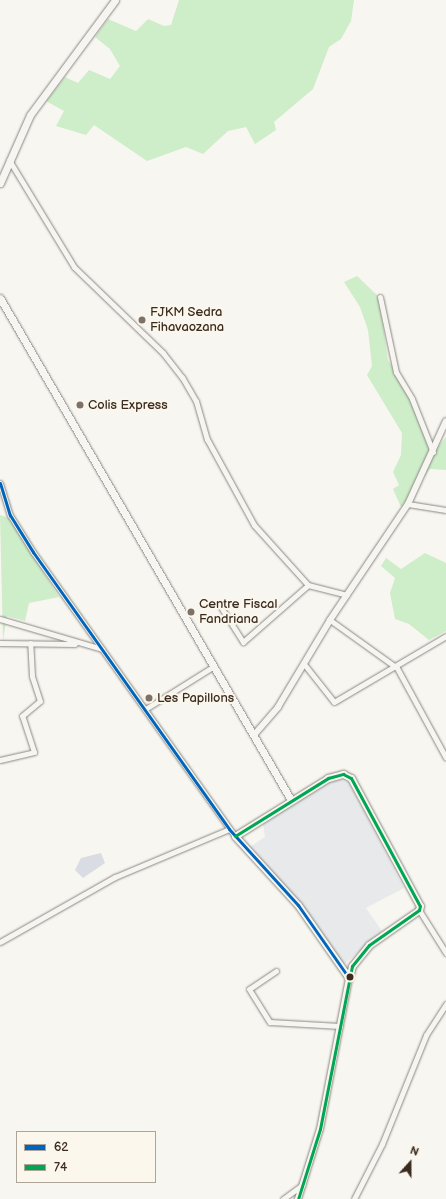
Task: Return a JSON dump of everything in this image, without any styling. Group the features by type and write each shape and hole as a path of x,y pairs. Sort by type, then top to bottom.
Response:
{"main road":[{"path":"0,183 30,115 115,0"},
{"path":"1,302 291,800"},
{"path":"336,774 351,778 419,910 369,945 352,966 349,978 298,905 236,836 291,800 336,774"}],"street":[{"path":"9,160 74,267 163,353 182,377 196,401 207,439 254,525 308,585 347,595"},
{"path":"380,297 396,372 412,399 433,452"},
{"path":"254,735 278,707 330,620 408,504 446,421"},
{"path":"0,483 10,516 102,649 147,708 229,829 236,836"},
{"path":"408,504 446,510"},
{"path":"219,604 243,642 308,585"},
{"path":"0,618 80,644 102,649"},
{"path":"330,620 396,668 446,758"},
{"path":"304,664 334,702 396,668 446,636"},
{"path":"0,643 30,642 80,644"},
{"path":"0,760 34,752 22,716 40,701 32,676 30,642"},
{"path":"147,708 214,666"},
{"path":"0,942 115,877 229,829"},
{"path":"419,910 446,953"},
{"path":"276,971 249,989 270,1022 340,1026"},
{"path":"298,1199 320,1129 349,978"},
{"path":"354,1199 382,1144 426,1035 446,1004"},
{"path":"283,1199 302,1185"}],"shaded area":[{"path":"332,777 349,783 404,888 366,908 382,931 340,968 298,905 250,847 265,837 263,824"}],"green space":[{"path":"179,0 354,0 351,21 341,39 329,47 313,89 274,122 276,130 255,144 246,127 228,131 203,154 186,147 147,161 94,125 86,135 56,126 64,111 46,101 65,77 78,83 89,70 110,79 120,66 110,49 95,37 108,19 136,31 148,19 164,26 171,25"},
{"path":"357,276 379,297 388,360 419,411 433,453 446,437 446,470 430,469 401,507 393,489 399,485 393,472 401,455 402,433 367,375 372,366 368,330 360,307 344,282"},
{"path":"0,515 9,518 59,597 29,603 25,621 7,616 3,641"},
{"path":"425,553 446,563 446,631 429,640 409,624 395,619 390,593 395,578 381,566 386,558 401,569"}],"building":[{"path":"101,853 105,863 83,878 75,870 81,858"}],"transit line":[{"name":"62","path":"0,483 10,515 33,552 229,829 298,905 349,978"},
{"name":"74","path":"235,836 328,778 343,774 351,778 420,906 419,910 369,945 352,966 320,1129 298,1199"}],"place":[{"name":"FJKM Sedra Fihavaozana","path":"142,320"},
{"name":"Colis Express","path":"80,405"},
{"name":"Centre Fiscal Fandriana","path":"191,612"},
{"name":"Les Papillons","path":"149,698"}]}
